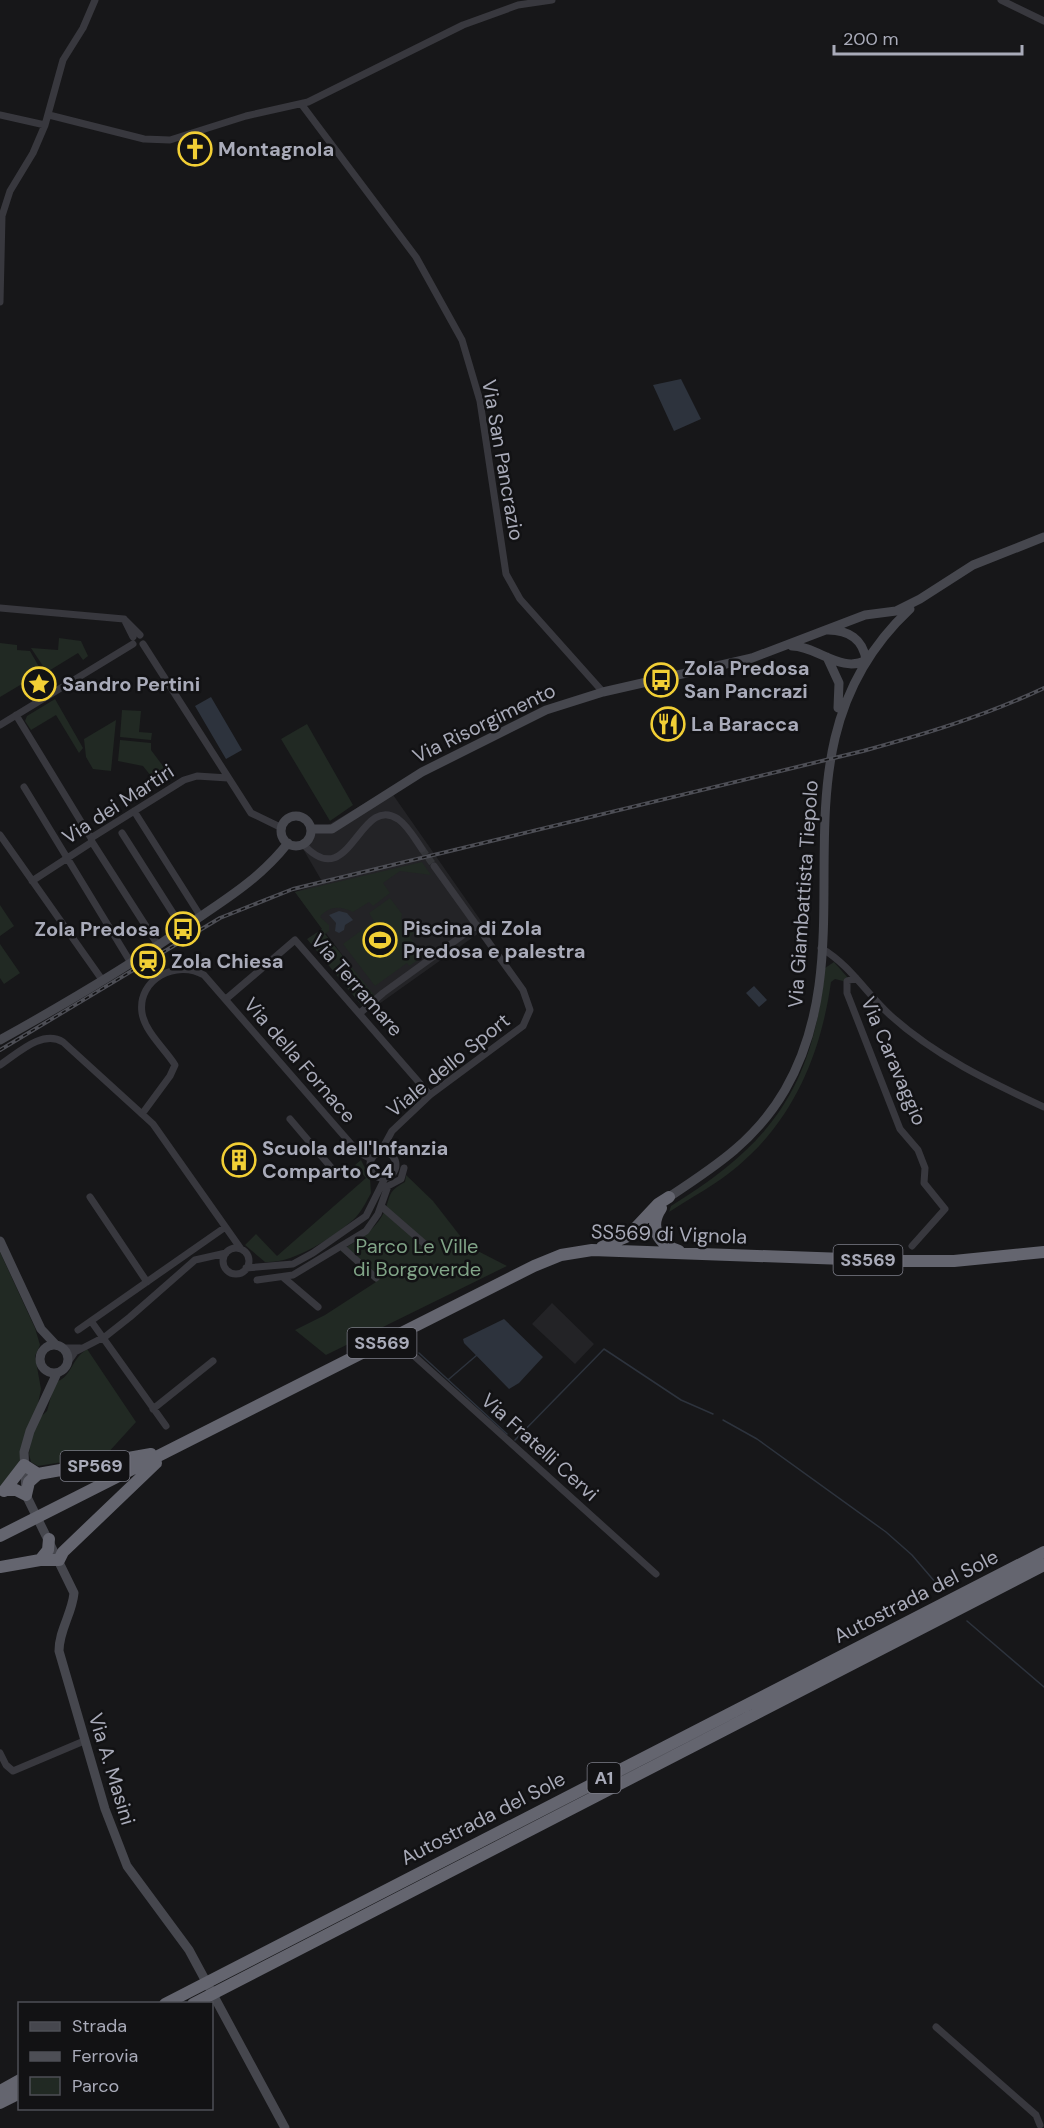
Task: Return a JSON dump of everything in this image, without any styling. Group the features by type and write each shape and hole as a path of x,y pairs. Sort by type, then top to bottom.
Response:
{"highway":[{"name":"SS569","path":"592,1250 628,1236 658,1204 669,1197"},
{"name":"SS569","path":"669,1197 656,1215 655,1232 666,1246 692,1254"},
{"name":"SS569 di Vignola","path":"0,1536 534,1266 561,1255 592,1250 954,1261 1044,1252"},
{"name":"SP569","path":"26,1494 29,1482 38,1474 132,1459 176,1448"},
{"name":"SP569","path":"59,1560 70,1545 142,1475 176,1448"},
{"name":"SP569","path":"24,1465 38,1474"},
{"path":"3,1493 24,1465"},
{"path":"3,1493 13,1489 26,1494"},
{"path":"49,1539 56,1545 70,1545"},
{"path":"40,1560 48,1550 49,1539"},
{"name":"Autostrada del Sole","path":"169,2002 1044,1552"},
{"path":"0,1567 40,1560 59,1560"},
{"name":"Autostrada del Sole","path":"197,2002 1044,1565"},
{"path":"0,2091 18,2081"},
{"path":"0,2103 18,2094"}],"main road":[{"name":"Via Risorgimento","path":"311,829 332,829 400,785 546,710 603,692 743,660 790,646 865,615 896,611 920,599 973,565 1044,537"},
{"name":"Via Giambattista Tiepolo","path":"669,1197 712,1170 743,1143 770,1112 785,1089 811,1026 821,948 824,830 836,726 851,687 866,660 890,628 920,599"},
{"path":"790,646 806,647 827,657 854,665 866,660 861,643 850,634 824,631"},
{"path":"827,657 839,683 836,726"},
{"path":"297,817 306,820 311,829 309,838 298,846 288,843 282,836 282,828 288,819 297,817"},
{"path":"0,1040 103,981 183,929 260,876 288,843"},
{"path":"0,1241 41,1329 59,1346 68,1362"},
{"path":"41,1329 39,1361 43,1369 46,1394"},
{"path":"41,1352 47,1346 59,1346"},
{"name":"Via A. Masini","path":"68,1362 64,1369 57,1373 30,1431 24,1465 26,1494 74,1593 73,1604 60,1636 59,1652 84,1741 111,1830 126,1866 199,1968 285,2128"},
{"path":"43,1369 57,1373"}],"street":[{"path":"0,302 3,208 45,125 63,60 83,28 95,0"},
{"path":"49,115 157,141 170,140 246,116 302,105 463,26 518,5 552,0"},
{"path":"1001,0 1044,21"},
{"name":"Via San Pancrazio","path":"302,105 416,257 462,340 480,401 506,574 520,599 603,692"},
{"path":"1,116 45,125"},
{"path":"0,608 124,619 136,639 137,647 143,644 251,813 282,828"},
{"path":"0,725 136,639"},
{"path":"16,715 91,840 158,945"},
{"name":"Via dei Martiri","path":"32,881 134,811 191,777 228,778"},
{"path":"24,787 131,963"},
{"path":"134,811 201,916"},
{"path":"303,844 318,858 332,859 342,853 374,818 386,816 403,824 422,849"},
{"path":"122,833 183,929"},
{"path":"0,835 103,981"},
{"name":"Viale dello Sport","path":"380,1153 400,1122 430,1095 517,1032 530,1015 526,995 434,866"},
{"path":"360,1013 383,993 477,925"},
{"name":"Via Terramare","path":"226,999 295,940 430,1095"},
{"name":"Via Caravaggio","path":"821,948 839,959 890,1015 927,1044 973,1074 1044,1107"},
{"name":"Via della Fornace","path":"142,1114 173,1072 175,1065 145,1022 142,1002 152,982 164,972 189,968 204,975 358,1152 371,1159"},
{"name":"Via Caravaggio","path":"856,978 847,981 847,993 900,1129 918,1150 926,1168 924,1183 945,1209 912,1246"},
{"path":"0,1065 39,1040 56,1038 153,1125 231,1237 248,1257 266,1268"},
{"path":"290,1119 335,1172"},
{"name":"Viale dello Sport","path":"388,1138 390,1155"},
{"path":"209,1256 235,1273 246,1268 293,1264 349,1230 366,1216 377,1194 385,1178 392,1173 395,1166 390,1155 380,1153 371,1159 370,1167 377,1194"},
{"path":"257,1280 293,1275 366,1231 381,1206 388,1186 401,1179 404,1168"},
{"path":"373,1174 385,1178"},
{"path":"90,1197 147,1282"},
{"path":"381,1206 427,1246"},
{"path":"78,1330 224,1228"},
{"path":"225,1268 223,1260 231,1237"},
{"path":"342,1247 376,1278"},
{"path":"68,1362 82,1347 103,1338 195,1260 241,1249"},
{"path":"246,1268 248,1257"},
{"path":"284,1278 318,1307"},
{"path":"92,1321 166,1426"},
{"name":"Via Fratelli Cervi","path":"402,1344 656,1574"},
{"path":"59,1346 82,1347"},
{"path":"153,1409 213,1361"},
{"path":"0,1753 6,1765 13,1771 84,1741"},
{"path":"936,2026 1036,2115 1040,2125"}],"shaded area":[{"path":"681,379 701,419 674,431 653,385"},
{"path":"211,697 242,750 226,759 195,706"},
{"path":"389,789 486,928 379,1004 295,892 323,883 299,842"},
{"path":"339,911 347,913 353,920 339,933 335,931 336,923 329,915"},
{"path":"754,986 767,1000 759,1007 746,993"},
{"path":"552,1303 594,1344 575,1364 532,1324"},
{"path":"504,1319 543,1357 519,1383 509,1389 464,1343 463,1339"}],"green space":[{"path":"59,638 81,641 88,656 83,660 78,653 47,672 31,648 58,650"},
{"path":"0,643 17,645 17,650 30,651 42,672 0,697"},
{"path":"39,677 45,677 49,684 45,691 39,691 35,687 35,681"},
{"path":"55,699 83,748 79,753 56,715 31,730 25,721 27,716"},
{"path":"122,710 141,711 139,732 152,733 151,740 120,737"},
{"path":"116,720 111,771 93,769 86,757 84,739"},
{"path":"307,724 353,805 330,821 281,739"},
{"path":"120,740 151,743 151,750 172,778 159,786 143,766 118,761"},
{"path":"422,862 431,875 400,871 383,883 390,893 373,906 369,902 353,912 340,908 331,909 320,917 329,925 329,931 325,934 375,996 362,1006 307,939 322,929 295,892"},
{"name":"Piscina di Zola Predosa e palestra","path":"390,898 402,914 403,923 405,921 414,933 410,937 424,956 409,966 407,963 375,986 343,944 374,921 369,913"},
{"path":"0,905 14,926 0,936"},
{"path":"0,944 20,973 4,984 0,978"},
{"path":"834,962 848,978 847,982 835,979 831,982 812,1059 789,1106 758,1148 738,1166 713,1185 669,1212 671,1206 706,1183 736,1159 761,1135 781,1108 798,1079 810,1047 819,1010 825,968"},
{"path":"361,1160 370,1178 371,1193 356,1217 344,1227 312,1248 276,1262 265,1262 245,1245 256,1234 277,1256 366,1178 355,1165"},
{"name":"Parco Le Ville di Borgoverde","path":"406,1175 433,1201 468,1246 507,1266 326,1355 295,1330 325,1315 376,1282 341,1251 374,1227 385,1210 391,1193 405,1182"},
{"path":"0,1252 35,1328 40,1345 35,1356 41,1389 26,1463 0,1488"},
{"path":"87,1349 136,1422 106,1455 38,1466 31,1462 29,1454 34,1423 47,1411 55,1382 65,1377 77,1358"}],"waterway":[{"path":"515,1440 604,1349 681,1400 713,1414"},
{"path":"419,1353 507,1434"},
{"path":"449,1379 477,1355"},
{"path":"723,1420 757,1439 886,1532 912,1555 942,1590"},
{"path":"967,1621 1044,1687"}],"tunnel":[{"path":"422,849 434,866"}],"railway":[{"path":"0,1050 220,918 293,889 863,751 955,724 1044,688"}],"place":[{"name":"Montagnola","path":"195,149"},
{"name":"Zola Predosa San Pancrazi","path":"661,680"},
{"name":"Sandro Pertini","path":"39,684"},
{"name":"La Baracca","path":"668,724"},
{"name":"Zola Predosa","path":"183,929"},
{"name":"Piscina di Zola Predosa e palestra","path":"380,940"},
{"name":"Zola Chiesa","path":"148,961"},
{"name":"Scuola dell'Infanzia Comparto C4","path":"239,1160"}]}
